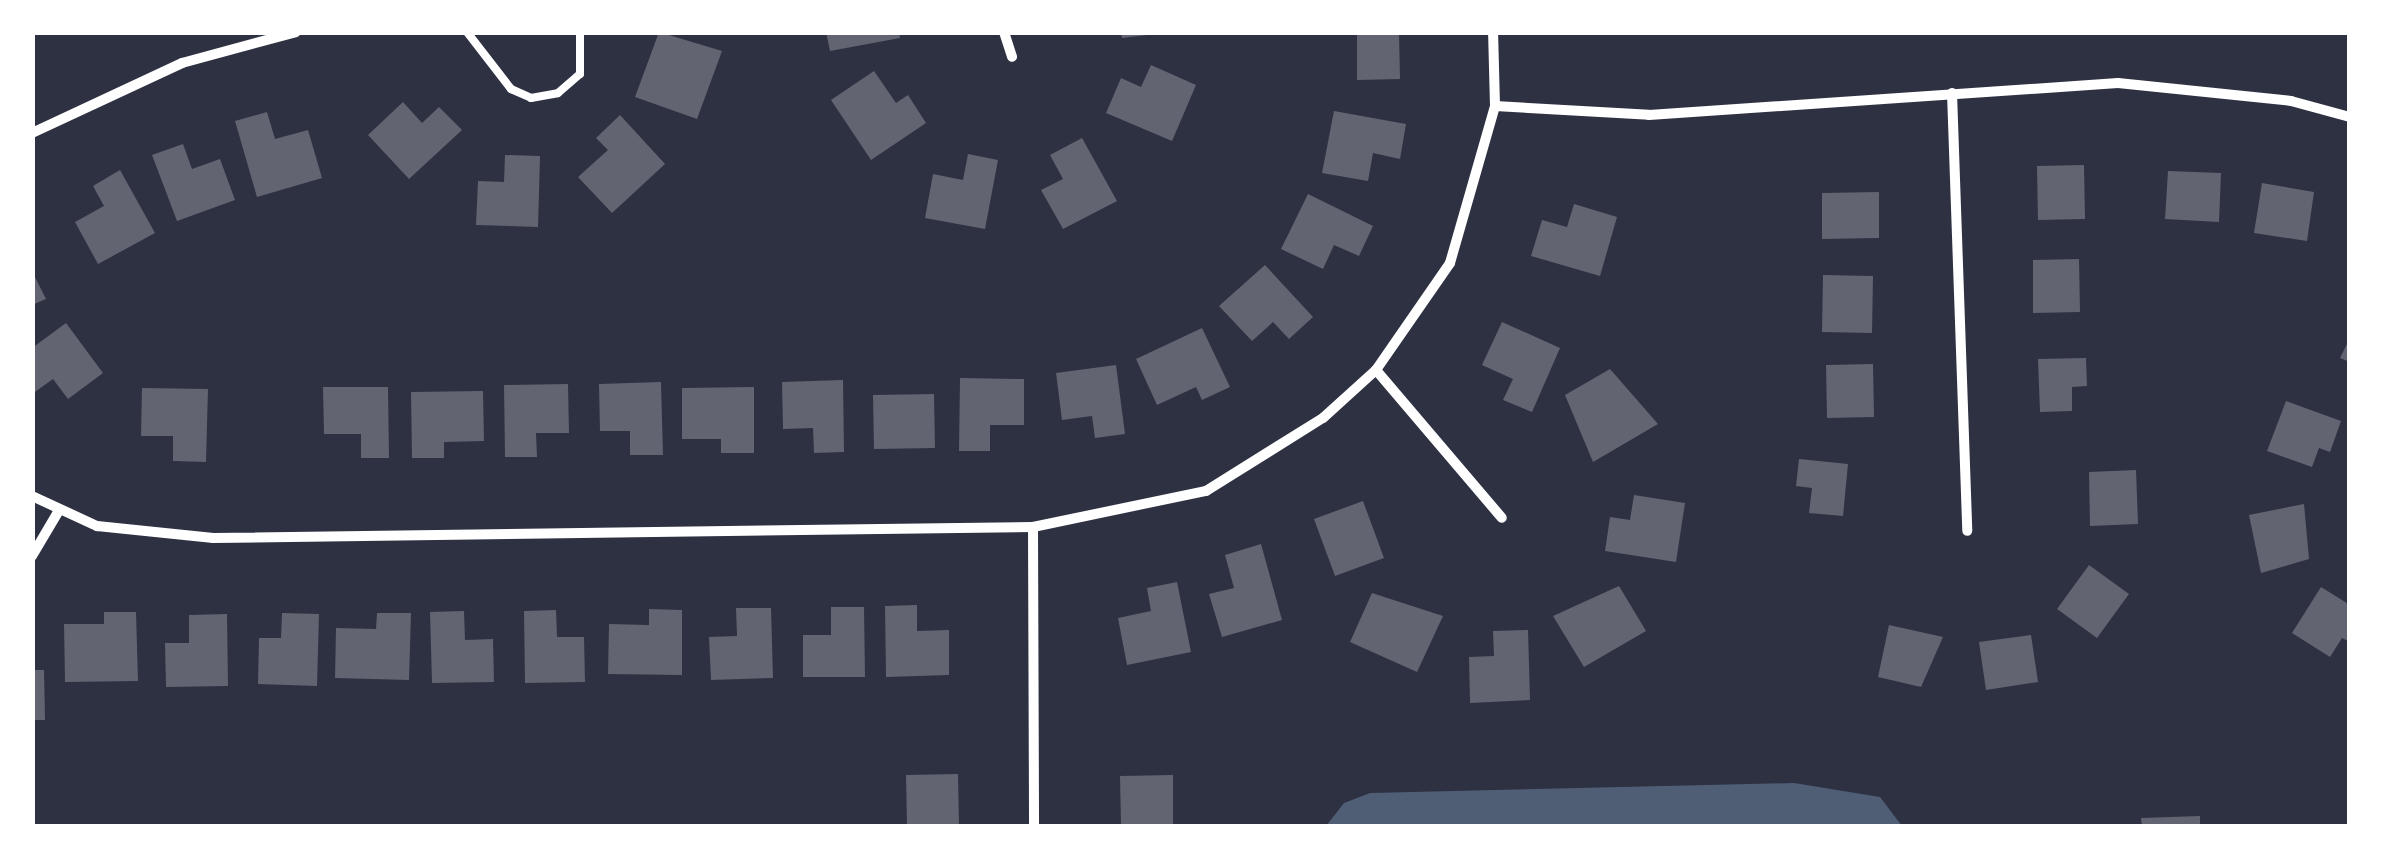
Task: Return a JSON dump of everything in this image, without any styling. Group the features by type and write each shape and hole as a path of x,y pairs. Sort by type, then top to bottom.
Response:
{"street":[{"path":"32,134 182,63 296,32"},
{"path":"1004,32 1012,56"},
{"path":"32,496 58,512 97,526 213,538 1033,526 1206,492 1323,418 1376,370 1450,262 1495,106 1493,32"},
{"path":"1495,106 1649,115 2118,82 2291,101 2350,117"},
{"path":"1952,93 1967,531"},
{"path":"1376,370 1502,518"},
{"path":"32,556 58,512"},
{"path":"1033,526 1034,826"}],"lane":[{"path":"467,32 510,89 531,98 558,93 580,74 580,32"}],"water":[{"path":"1794,783 1880,797 1902,826 1326,826 1344,803 1370,793"}],"building":[{"path":"659,32 722,51 697,119 635,97"},
{"path":"826,32 899,32 900,38 830,51"},
{"path":"1121,32 1147,32 1147,35 1122,38"},
{"path":"1357,32 1399,32 1400,79 1357,80"},
{"path":"1151,65 1196,85 1172,141 1106,113 1121,78 1141,87"},
{"path":"874,71 896,103 908,95 926,123 871,160 831,100"},
{"path":"403,102 422,123 439,107 462,130 409,179 368,135"},
{"path":"1334,111 1406,124 1400,159 1373,153 1368,181 1322,173"},
{"path":"267,112 275,139 308,130 322,178 257,197 235,121"},
{"path":"620,115 665,164 612,213 578,177 608,150 596,138"},
{"path":"1082,138 1117,201 1063,229 1041,190 1063,179 1050,155"},
{"path":"183,144 192,169 220,159 235,200 177,221 152,155"},
{"path":"968,154 998,160 985,229 925,218 933,174 963,180"},
{"path":"505,155 540,156 538,227 476,225 478,181 504,182"},
{"path":"2084,165 2085,219 2038,220 2037,166"},
{"path":"120,170 155,233 98,264 75,222 104,206 93,186"},
{"path":"2168,171 2221,173 2219,222 2165,219"},
{"path":"2262,183 2314,192 2307,241 2254,233"},
{"path":"1879,192 1879,238 1822,239 1822,193"},
{"path":"1308,194 1373,226 1359,256 1334,245 1323,269 1281,249"},
{"path":"1574,204 1617,217 1600,276 1531,256 1542,220 1567,227"},
{"path":"2079,259 2080,312 2033,313 2033,260"},
{"path":"1265,265 1313,317 1289,339 1273,322 1252,341 1219,306"},
{"path":"32,271 46,299 32,305"},
{"path":"1823,275 1873,276 1872,333 1822,332"},
{"path":"1502,322 1560,348 1532,412 1503,400 1513,379 1482,365"},
{"path":"66,323 103,373 68,399 53,379 32,394 32,348"},
{"path":"1202,328 1230,387 1202,400 1196,387 1157,405 1136,359"},
{"path":"2350,338 2350,362 2340,358"},
{"path":"2086,358 2087,386 2072,387 2072,411 2040,412 2038,359"},
{"path":"1873,364 1874,417 1827,418 1826,365"},
{"path":"1116,365 1125,434 1095,438 1092,416 1062,420 1056,373"},
{"path":"1610,369 1658,424 1593,462 1565,395"},
{"path":"960,378 1024,379 1024,425 990,425 990,451 959,451"},
{"path":"843,380 844,452 814,453 813,428 783,429 782,382"},
{"path":"661,382 663,455 630,455 630,431 600,431 599,384"},
{"path":"568,384 569,433 536,433 537,457 505,457 504,385"},
{"path":"323,387 388,387 389,458 361,458 361,434 324,434"},
{"path":"754,387 754,453 721,453 721,439 682,439 682,388"},
{"path":"142,388 208,389 206,462 173,461 173,436 141,436"},
{"path":"483,391 484,441 444,442 444,458 412,458 411,392"},
{"path":"934,394 935,448 874,449 873,395"},
{"path":"2286,401 2341,421 2330,452 2319,448 2312,467 2267,451"},
{"path":"1799,459 1848,464 1843,516 1809,513 1812,488 1796,486"},
{"path":"2136,470 2138,524 2090,526 2089,472"},
{"path":"1634,495 1685,503 1676,562 1605,551 1610,517 1630,520"},
{"path":"1363,501 1384,558 1335,576 1314,519"},
{"path":"2304,504 2309,559 2261,573 2249,515"},
{"path":"1261,544 1282,620 1222,637 1209,594 1234,588 1225,555"},
{"path":"2089,565 2129,594 2097,638 2057,609"},
{"path":"1177,582 1191,652 1127,665 1118,618 1151,611 1147,588"},
{"path":"1619,586 1646,631 1584,667 1553,616"},
{"path":"2321,587 2350,605 2350,642 2342,638 2330,657 2292,633"},
{"path":"1372,593 1443,616 1417,672 1350,642"},
{"path":"917,605 917,631 949,630 949,675 886,677 885,606"},
{"path":"831,607 864,607 865,677 803,677 803,635 831,635"},
{"path":"736,608 771,608 773,678 711,680 709,637 737,636"},
{"path":"649,609 682,610 682,675 608,674 609,624 649,625"},
{"path":"556,610 557,637 584,637 585,682 525,683 524,611"},
{"path":"464,611 465,640 493,639 494,682 432,683 430,612"},
{"path":"104,612 136,612 138,681 65,682 64,624 104,624"},
{"path":"282,613 319,614 317,686 258,684 259,638 281,638"},
{"path":"377,613 411,613 409,680 335,678 336,628 376,629"},
{"path":"227,614 228,686 166,687 165,643 189,643 189,615"},
{"path":"1889,625 1943,637 1921,687 1878,677"},
{"path":"1528,630 1530,700 1470,703 1469,657 1494,656 1493,631"},
{"path":"2031,635 2038,682 1986,690 1979,642"},
{"path":"32,670 44,670 45,720 32,720"},
{"path":"958,774 959,826 907,826 906,775"},
{"path":"1173,775 1173,825 1121,826 1120,776"},
{"path":"2200,816 2200,826 2142,826 2141,818"}]}
